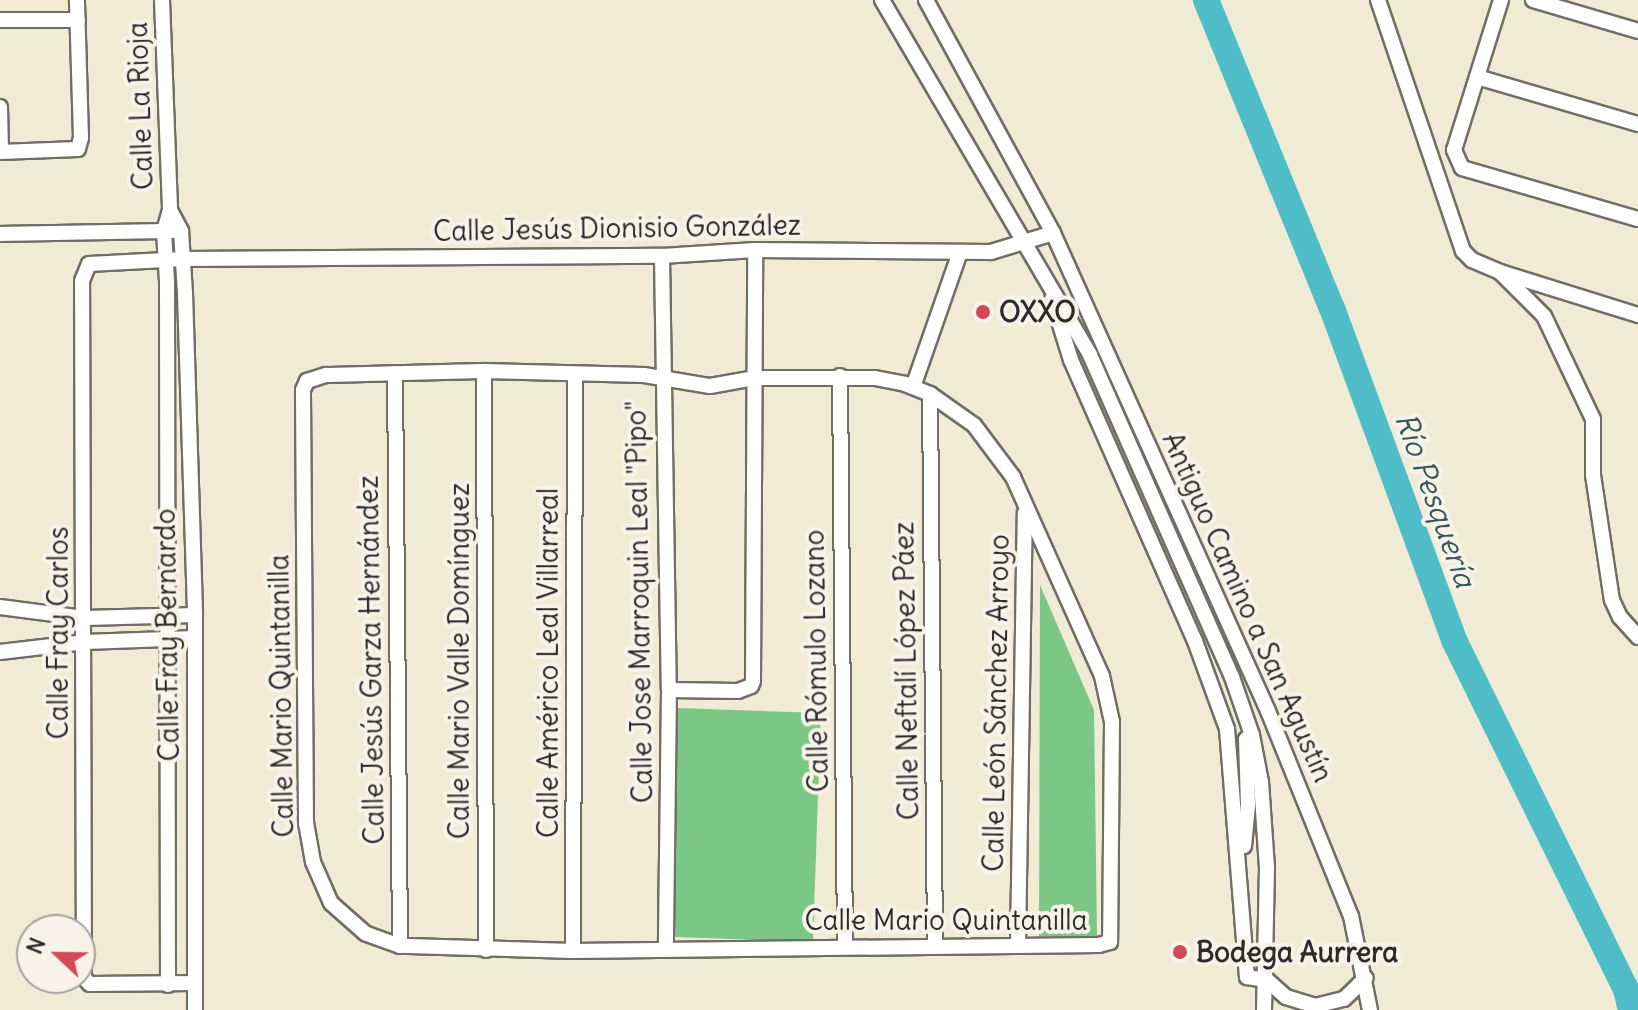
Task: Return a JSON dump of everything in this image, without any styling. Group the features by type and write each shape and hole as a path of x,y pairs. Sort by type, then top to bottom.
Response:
{"street":[{"path":"0,107 0,152 78,149 81,138 77,0"},
{"name":"Calle La Rioja","path":"162,0 170,210 164,231 176,260"},
{"name":"Antiguo Camino a San Agustín","path":"882,0 1090,355 1221,648 1244,711 1261,782 1267,868 1264,1010"},
{"name":"Antiguo Camino a San Agustín","path":"926,0 1053,233 1268,711 1351,916 1366,978 1370,1010"},
{"path":"1378,0 1463,251 1484,266 1500,272 1638,315"},
{"path":"1462,168 1454,150 1501,0"},
{"path":"1533,0 1638,31"},
{"path":"0,20 78,20"},
{"path":"1477,77 1638,124"},
{"path":"1430,158 1454,150"},
{"path":"1439,179 1462,168 1638,219"},
{"name":"Calle La Rioja","path":"170,210 181,231 176,260"},
{"path":"0,234 181,231"},
{"name":"Calle Jesús Dionisio González","path":"176,260 662,256 755,250 960,252 1001,250 1053,233"},
{"path":"669,690 738,691 751,686 753,681 755,250"},
{"path":"913,387 960,252"},
{"name":"Calle Jose Marroquin Leal \"Pipo\"","path":"662,256 669,690 666,948"},
{"name":"Calle Fray Bernardo","path":"176,260 195,615 195,1010"},
{"name":"Calle Fray Bernardo","path":"168,985 169,617 176,260"},
{"name":"Calle Fray Carlos","path":"176,260 95,263 82,274 85,981 168,985 195,983"},
{"path":"1500,272 1544,316 1593,419 1593,475 1612,600 1620,617 1638,637"},
{"path":"1544,316 1557,290"},
{"path":"1053,295 1052,307 1064,343 1195,641 1227,729 1247,977 1267,980 1286,997 1315,1006 1344,999 1366,978"},
{"name":"Calle Mario Quintanilla","path":"484,371 662,378 710,386 755,378 840,376 875,378 913,387 956,410 994,448 1013,477 1102,676 1112,722 1110,942 1018,946 486,950 400,946 365,933 331,903 310,850 306,824 301,405 307,381 318,376 484,371"},
{"name":"Calle Mario Valle Domínguez","path":"484,371 486,950"},
{"name":"Calle Jesús Garza Hernández","path":"395,373 400,946"},
{"name":"Calle Américo Leal Villarreal","path":"573,951 575,375"},
{"name":"Calle Rómulo Lozano","path":"840,376 845,946"},
{"name":"Calle Neftalí López Páez","path":"930,394 935,946"},
{"path":"1123,479 1152,495"},
{"name":"Calle León Sánchez Arroyo","path":"1018,946 1026,508"},
{"path":"0,607 85,618 195,615"},
{"path":"0,652 85,642 195,638"},
{"path":"1239,868 1248,805 1244,711"}],"green space":[{"path":"1040,585 1094,710 1097,936 1039,936"},
{"path":"678,708 821,713 813,942 670,937"}],"waterway":[{"name":"Río Pesquería","path":"1206,0 1332,308 1454,640 1626,989 1631,1010"}],"place":[{"name":"OXXO","path":"983,312"},
{"name":"Bodega Aurrera","path":"1180,952"}]}
